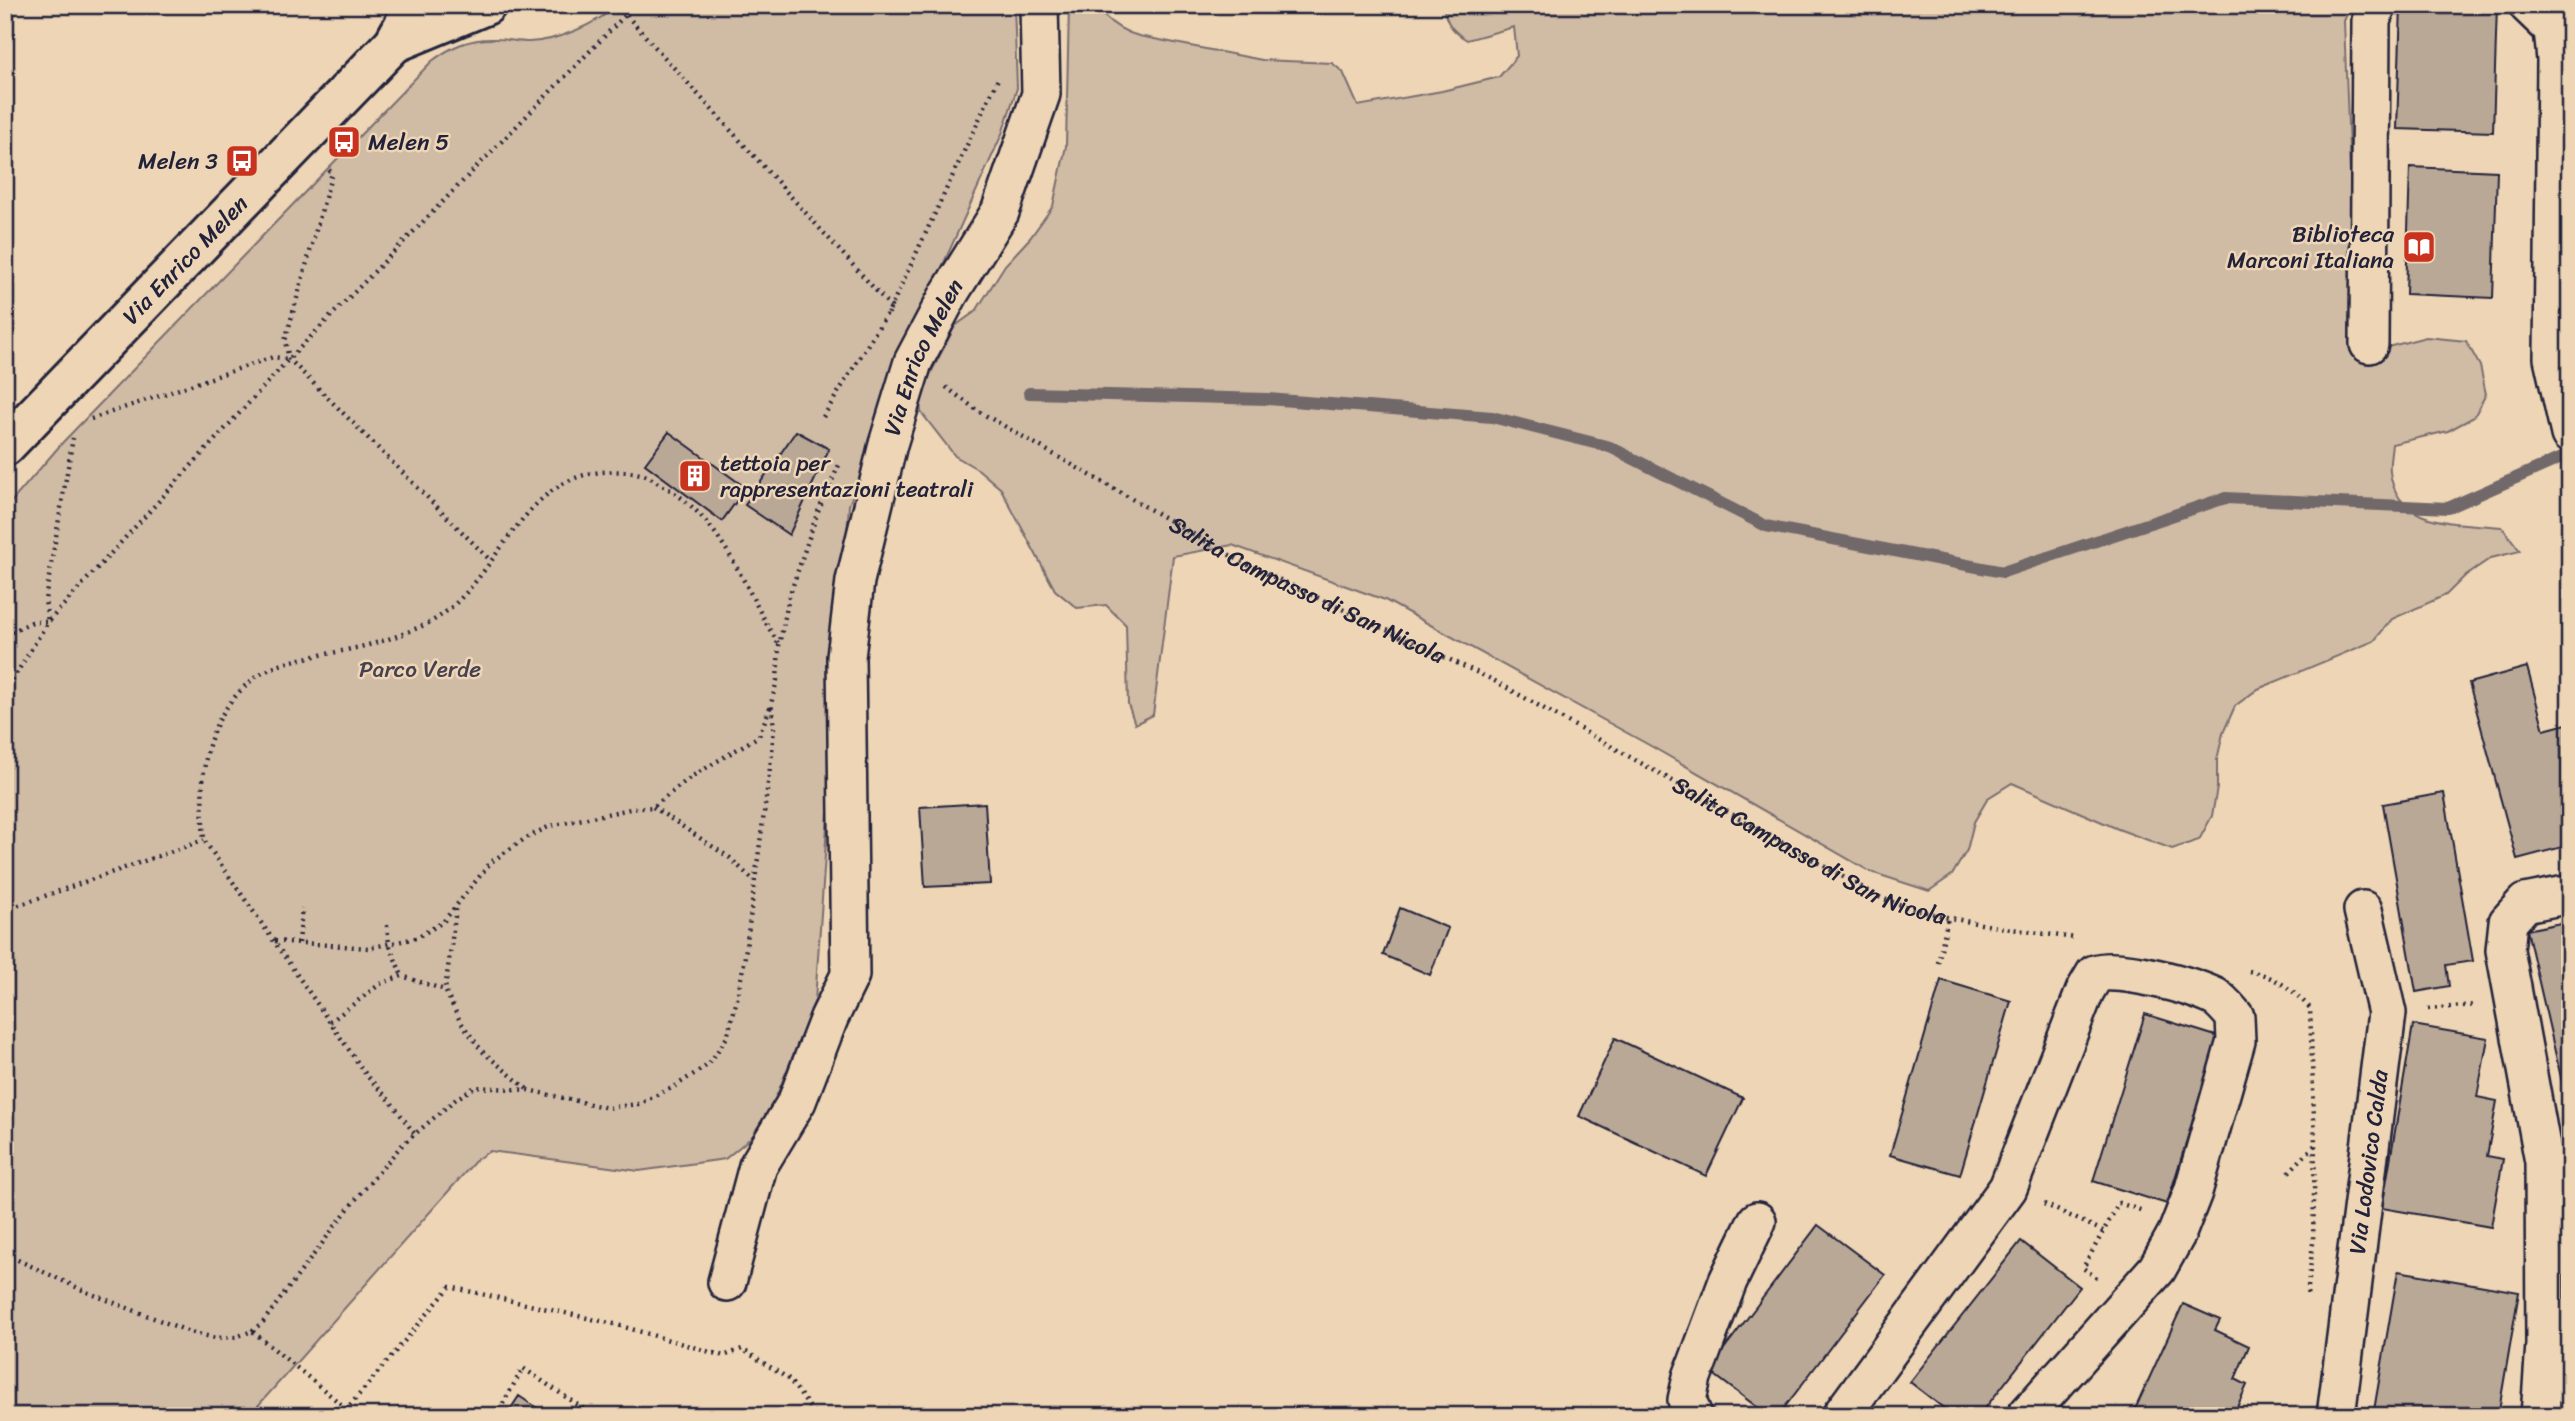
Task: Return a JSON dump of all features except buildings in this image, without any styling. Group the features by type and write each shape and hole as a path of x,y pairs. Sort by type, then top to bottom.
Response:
{"street":[{"name":"Via Enrico Melen","path":"5,446 394,43 415,5"},
{"name":"Via Enrico Melen","path":"394,43 486,5"},
{"name":"Via Enrico Melen","path":"727,1282 758,1166 797,1101 829,1018 850,975 846,657 855,581 888,444 913,362 949,294 1000,212 1041,94 1040,5"},
{"path":"2369,344 2371,21 2377,5"},
{"path":"2528,5 2553,29 2556,73 2553,358 2570,434"},
{"path":"2540,1416 2545,1345 2544,1162 2505,950 2508,922 2525,903 2570,894"},
{"name":"Via Lodovico Calda","path":"2336,1416 2387,1013 2363,910"},
{"path":"1841,1416 2008,1188 2080,1004 2095,974 2113,971 2141,974 2202,993 2221,1002 2235,1017 2235,1041 2193,1192 2177,1233 2157,1269 2026,1416"},
{"path":"1693,1416 1687,1401 1692,1377 1728,1281 1757,1222"}],"path":[{"path":"617,5 891,307"},
{"path":"5,692 48,622 289,359 635,5"},
{"path":"823,417 891,307 999,78"},
{"path":"299,142 332,173 285,341 289,359 491,561"},
{"path":"82,425 96,417 273,357 289,359"},
{"name":"Salita Campasso di San Nicola","path":"978,411 1242,562 1493,680 1881,898 1948,918 2078,938"},
{"path":"48,622 45,600 71,442 76,430"},
{"path":"275,941 369,948 423,934 443,922 491,862 526,838 551,826 630,809 653,807 691,777 759,736 771,704 789,597 804,551 842,458"},
{"path":"414,1133 367,1076 204,840 201,794 205,755 226,708 245,685 270,668 304,656 350,650 395,638 436,620 468,592 536,505 565,482 594,473 622,471 645,475 695,508 715,531 740,571 779,646"},
{"path":"5,635 32,622 48,622"},
{"path":"5,1254 89,1293 190,1332 215,1338 236,1337 252,1331 263,1322 351,1205 414,1133 475,1087 528,1090 608,1108 638,1104 674,1087 709,1065 727,1037 744,963 772,752 774,726 771,704"},
{"path":"653,807 730,858 753,881"},
{"path":"5,910 204,840"},
{"path":"299,943 302,908"},
{"path":"456,908 445,990 460,1021 482,1051 528,1090"},
{"path":"1938,963 1948,918"},
{"path":"387,925 389,944 402,976"},
{"path":"2239,970 2264,974 2293,990 2310,1008 2315,1144 2313,1243 2306,1300"},
{"path":"330,1022 380,984 402,976 445,990"},
{"path":"2387,1013 2478,1005 2479,1017"},
{"path":"2290,1172 2315,1144"},
{"path":"2008,1188 2104,1231"},
{"path":"2083,1268 2119,1203"},
{"path":"341,1416 450,1287 614,1324 724,1356 741,1349 789,1379 816,1416"},
{"path":"252,1331 355,1416"},
{"path":"496,1416 523,1368 594,1416"}],"green space":[{"name":"Parco Verde","path":"618,5 1014,5 1017,88 1002,134 938,276 849,505 815,1001 764,1127 725,1159 639,1171 490,1151 477,1159 249,1416 5,1416 5,509 63,442 432,61 454,47 478,40 529,42 564,35 588,25"},
{"path":"1069,5 1103,5 1103,15 1107,19 1139,36 1262,60 1332,63 1343,72 1358,106 1442,91 1499,77 1517,56 1514,27 1467,40 1450,26 1443,5 2351,5 2344,21 2357,355 2426,337 2466,341 2480,366 2486,394 2474,417 2448,431 2392,444 2390,472 2395,491 2404,504 2432,519 2502,527 2520,551 2491,558 2466,575 2446,595 2392,619 2374,641 2258,689 2235,706 2223,733 2217,760 2217,788 2212,816 2199,840 2172,849 2118,829 2012,783 1988,798 1974,822 1967,850 1952,875 1929,891 1871,872 1649,745 1385,600 1232,545 1173,556 1153,715 1135,724 1128,704 1126,625 1106,605 1077,608 1055,590 1001,489 979,470 955,456 921,412 919,396 955,326 976,311 1005,265 1030,238 1053,206 1066,146"}],"waterway":[{"path":"1029,393 1268,399 1492,417 1610,447 1766,526 2003,572 2225,498 2448,508 2570,454"}],"place":[{"name":"Melen 5","path":"344,142"},
{"name":"Melen 3","path":"242,161"},
{"name":"Biblioteca Marconi Italiana","path":"2419,247"},
{"name":"tettoia per rappresentazioni teatrali","path":"695,476"}]}
